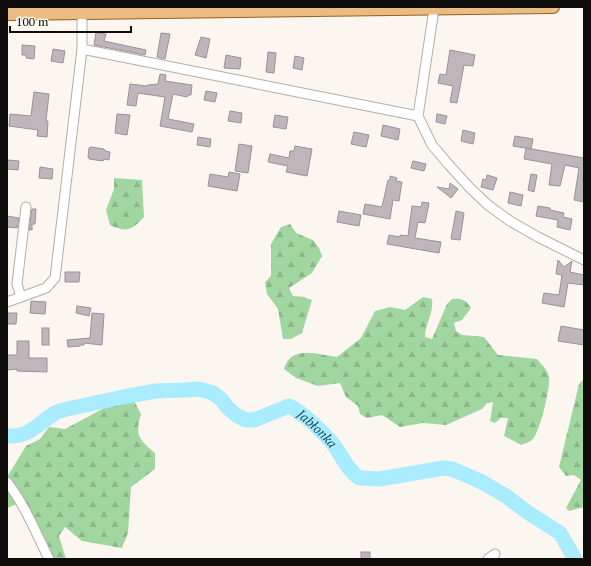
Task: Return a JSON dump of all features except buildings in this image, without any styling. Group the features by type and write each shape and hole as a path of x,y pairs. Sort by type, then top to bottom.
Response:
{"main road":[{"path":"7,14 27,10 82,13 553,7"}],"street":[{"path":"434,9 418,116 432,145 459,177 488,205 510,221 584,260"},
{"path":"7,302 46,288 55,278 82,49 82,13"},
{"path":"82,49 418,116"},
{"path":"21,297 17,284 26,207"},
{"path":"7,482 27,514 49,559"}],"green space":[{"path":"114,178 142,180 144,217 136,225 129,229 121,229 110,225 106,210 114,189"},
{"path":"290,224 296,233 313,240 319,248 322,256 312,273 289,288 293,296 304,297 312,300 302,333 291,339 283,339 278,309 267,294 265,282 271,276 271,244 281,227"},
{"path":"423,297 432,299 431,314 426,328 425,337 432,339 447,304 452,299 461,299 471,308 462,320 454,323 456,331 462,335 484,337 498,355 537,359 544,367 549,377 548,390 541,420 532,440 521,445 504,436 508,418 501,418 495,423 490,421 493,402 487,403 482,409 446,425 423,423 400,427 382,415 367,418 360,414 358,406 346,397 340,383 318,386 296,378 284,369 288,361 293,356 299,354 314,353 337,357 361,338 375,311 390,307 405,310"},
{"path":"584,379 584,507 569,511 566,508 581,480 574,475 566,476 559,467 579,384"},
{"path":"134,401 141,414 138,427 139,436 155,453 155,469 131,487 128,533 122,548 82,541 65,527 59,536 66,559 53,559 24,502 9,507 7,510 7,477 26,446 40,439 49,427 65,429 108,406"}],"waterway":[{"name":"Jabłonka","path":"7,436 15,436 28,432 55,413 67,409 156,391 199,389 213,393 236,415 246,420 254,420 289,406 307,419 327,438 336,448 349,468 359,478 379,479 444,468 452,469 482,482 506,496 527,512 560,533 575,559"}]}
